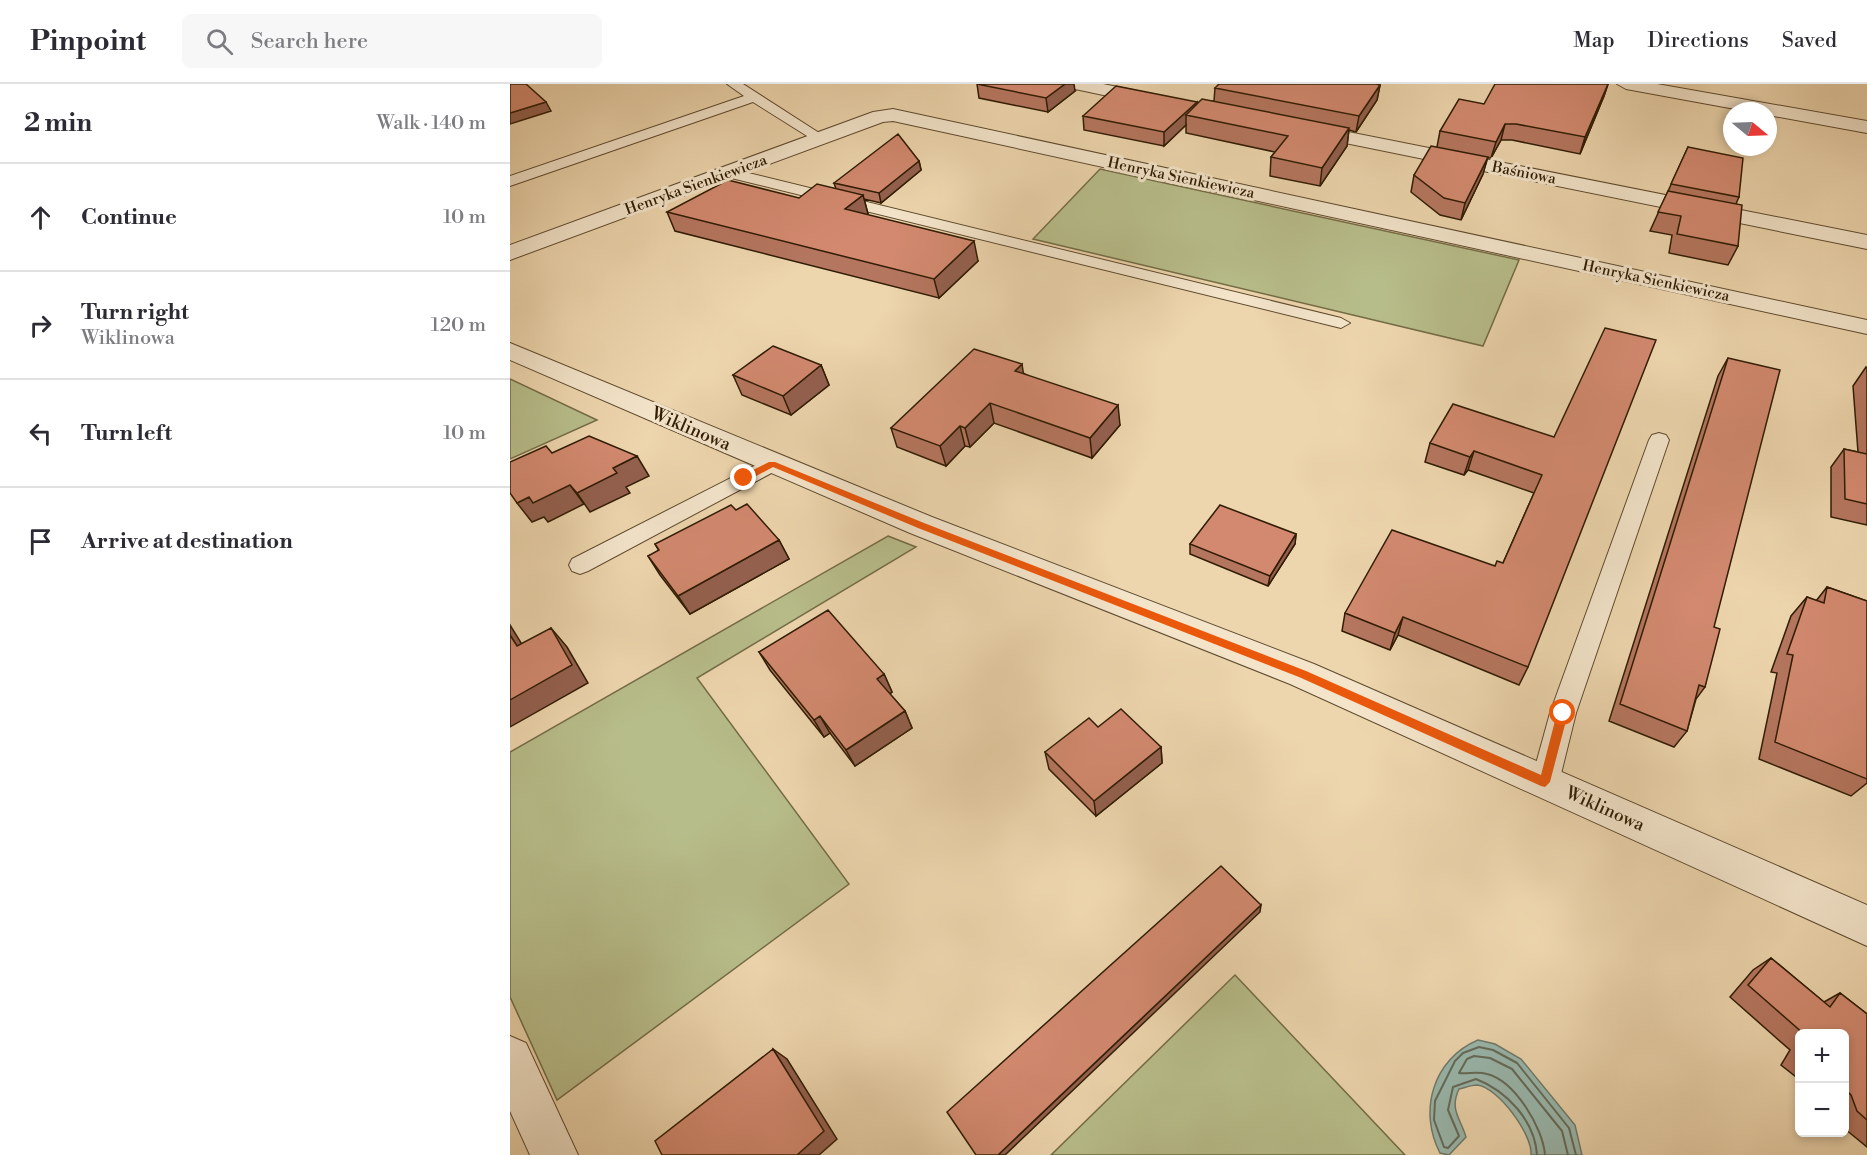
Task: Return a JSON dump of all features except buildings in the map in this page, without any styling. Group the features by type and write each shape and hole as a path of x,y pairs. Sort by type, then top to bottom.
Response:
{"street":[{"path":"1075,84 1180,105"},
{"path":"1626,84 1867,127"},
{"name":"Henryka Sienkiewicza","path":"510,253 880,116 893,115 1867,327"},
{"name":"Baśniowa","path":"1285,126 1867,242"},
{"name":"Wiklinowa","path":"510,351 932,530 1302,674 1867,926"},
{"path":"510,1059 554,1155"}],"lane":[{"path":"734,84 820,138"},
{"path":"510,181 755,98"},
{"path":"728,173 1341,323"},
{"path":"1545,782 1563,713 1659,440"},
{"path":"580,565 772,464"}],"green space":[{"path":"1100,169 1519,260 1483,346 1033,239"},
{"path":"510,379 597,420 510,459"},
{"path":"888,536 916,547 697,678 849,884 557,1100 510,997 510,752"},
{"path":"1235,975 1405,1155 1051,1155"}],"water":[{"path":"1478,1040 1495,1044 1521,1059 1575,1125 1582,1155 1531,1155 1526,1136 1513,1113 1495,1094 1477,1085 1459,1089 1456,1096 1457,1114 1466,1137 1449,1155 1440,1153 1433,1137 1430,1120 1430,1104 1434,1088 1440,1073 1450,1060"}],"route":[{"path":"744,478 772,464 921,525 1302,674 1545,782 1563,713"}]}
